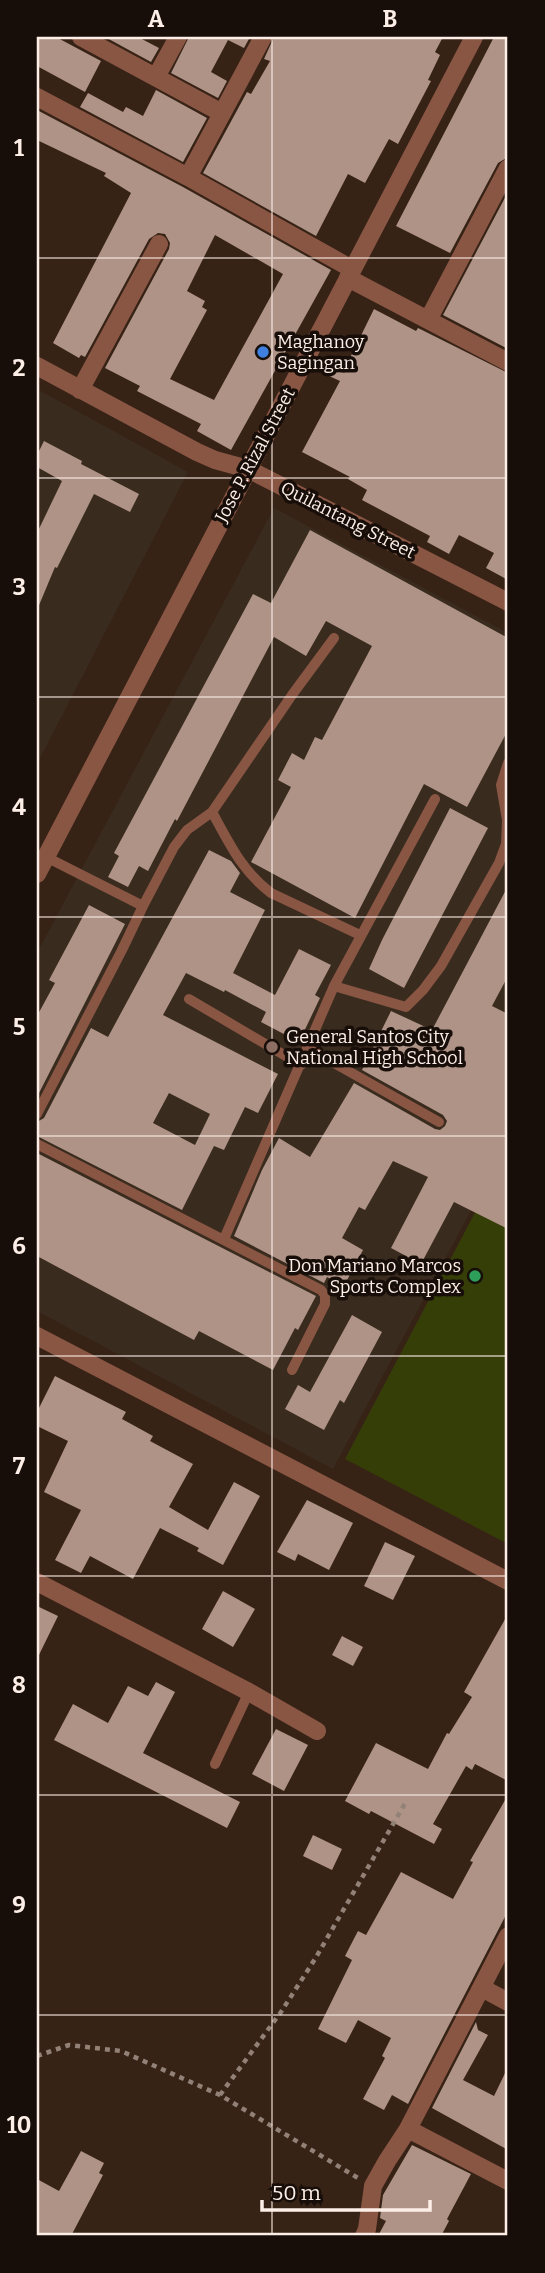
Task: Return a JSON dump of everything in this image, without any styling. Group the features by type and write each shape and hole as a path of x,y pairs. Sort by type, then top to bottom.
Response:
{"street":[{"path":"82,37 222,113"},
{"path":"156,77 178,37"},
{"path":"188,177 263,37"},
{"name":"Jose P. Rizal Street","path":"37,874 474,37"},
{"path":"37,97 188,177 428,320 506,357"},
{"path":"428,320 508,168"},
{"path":"80,390 159,244"},
{"name":"Quilantang Street","path":"37,366 197,452 248,470 508,602"},
{"path":"37,1336 508,1581"},
{"path":"37,1582 249,1692 317,1731"},
{"path":"364,2236 373,2186 408,2129 508,1936"},
{"path":"482,1988 508,2003"},
{"path":"408,2129 508,2181"}],"lane":[{"path":"37,1114 174,847 187,830 212,812 334,638"},
{"path":"334,986 406,1007 423,990 441,966 499,863 506,844 507,820 501,785 508,763"},
{"path":"223,1239 309,1049 334,986 435,799"},
{"path":"212,812 239,861 259,884 271,893 360,935"},
{"path":"46,857 143,906"},
{"path":"189,999 301,1065"},
{"path":"309,1049 439,1122"},
{"path":"37,1144 321,1290 325,1295 325,1304 292,1370"},
{"path":"215,1764 249,1692"}],"path":[{"path":"220,2095 281,2012 315,1959 407,1800"},
{"path":"37,2056 69,2045 121,2051 220,2095 373,2186"}],"shaded area":[{"path":"37,389 188,472 37,764"},
{"name":"General Santos City National High School","path":"274,508 508,633 508,1141 333,1469 37,1311 37,953"}],"green space":[{"name":"Don Mariano Marcos Sports Complex","path":"508,1150 508,1544 345,1459"}],"building":[{"path":"37,37 56,37 101,61 85,92 37,66"},
{"path":"105,37 138,37 159,48 151,62"},
{"path":"189,37 250,37 244,48 228,40 211,72 227,81 218,98 171,73"},
{"path":"274,37 443,37 435,52 440,55 428,80 431,81 398,144 389,139 365,183 348,174 316,236 203,173 247,92 251,94 270,61 264,59"},
{"path":"494,37 508,37 508,157 498,163 450,253 396,226"},
{"path":"156,90 207,118 183,162 80,107 88,93 123,112 126,107 143,116"},
{"path":"37,110 183,187 331,270 231,450 197,431 201,424 137,391 140,386 105,368 169,249 170,243 165,234 158,233 149,239 85,357 81,355 79,358 53,343 131,193 104,176 106,173 37,140","holes":["215,235 283,274 214,400 170,379 207,310 202,307 205,301 187,291"]},
{"path":"508,192 508,349 443,315"},
{"path":"374,309 508,373 508,580 486,568 494,553 459,535 449,554 427,542 430,536 362,500 367,490 348,479 350,477 302,452 340,381 329,376 339,357 348,362"},
{"path":"44,441 139,494 130,512 94,494 57,568 55,567 37,610 37,533 62,481 37,467 37,455"},
{"path":"310,530 508,638 508,730 467,807 424,784 355,918 251,862 291,787 278,780 292,753 304,760 315,737 322,740 372,646 326,621 306,656 274,637 148,871 139,866 128,887 108,877 119,856 114,853 253,594 271,603"},
{"path":"450,808 488,828 404,988 369,969"},
{"path":"209,850 231,861 240,873 230,892 265,910 233,973 275,995 299,949 331,965 315,995 320,998 299,1042 261,1022 266,1012 186,973 163,1015 278,1074 258,1113 245,1107 224,1150 214,1146 182,1210 37,1136 37,1122 44,1118 91,1028 108,1037","holes":["169,1093 210,1114 195,1145 153,1123"]},
{"path":"508,886 508,976 492,1006 508,1014 508,1229 454,1202 421,1264 391,1248 428,1177 393,1161 365,1210 359,1207 342,1238 363,1250 344,1286 327,1277 324,1283 234,1236 279,1138 310,1157 354,1083 435,1129 440,1130 445,1126 447,1121 443,1115 362,1070 391,1011 432,1030"},
{"path":"89,905 125,924 37,1097 37,1016 55,983 49,980"},
{"path":"37,1153 316,1296 273,1370 199,1331 194,1340 37,1256"},
{"path":"352,1315 382,1332 344,1403 340,1400 324,1430 285,1409 298,1385 310,1392"},
{"path":"55,1376 126,1412 122,1419 153,1436 150,1441 193,1464 169,1507 208,1530 234,1482 260,1496 223,1565 197,1551 199,1548 160,1528 133,1579 90,1556 81,1573 55,1560 81,1510 44,1492 68,1441 37,1426 37,1412"},
{"path":"307,1500 353,1523 329,1570 298,1554 295,1561 277,1552"},
{"path":"385,1542 415,1556 393,1600 364,1586"},
{"path":"223,1591 255,1609 233,1647 202,1629"},
{"path":"37,1606 58,1616 37,1659"},
{"path":"508,1614 508,1781 475,1764 472,1770 466,1766 433,1824 442,1829 434,1844 371,1811 369,1814 345,1801 376,1743 428,1769 447,1733 449,1734 472,1697 464,1692"},
{"path":"342,1636 363,1647 353,1666 332,1655"},
{"path":"156,1682 175,1692 143,1753 240,1802 227,1828 54,1740 73,1704 108,1723 128,1686 148,1696"},
{"path":"276,1729 308,1745 284,1791 252,1774"},
{"path":"508,1795 508,1911 408,2104 392,2095 384,2110 363,2099 385,2058 382,2056 391,2038 358,2020 346,2043 318,2029 352,1960 345,1956 358,1931 366,1935 401,1872 453,1899 473,1862 470,1861"},
{"path":"313,1835 342,1849 332,1870 303,1856"},
{"path":"476,2022 478,2030 488,2035 463,2080 494,2096 508,2067 508,2150 432,2108"},
{"path":"412,2145 471,2174 441,2236 378,2236 386,2221 380,2218 383,2195"},
{"path":"81,2151 104,2163 99,2173 103,2175 71,2236 37,2236 37,2179 59,2191"}],"place":[{"name":"Maghanoy Sagingan","path":"263,352"},
{"name":"General Santos City National High School","path":"272,1047"},
{"name":"Don Mariano Marcos Sports Complex","path":"475,1276"}]}
